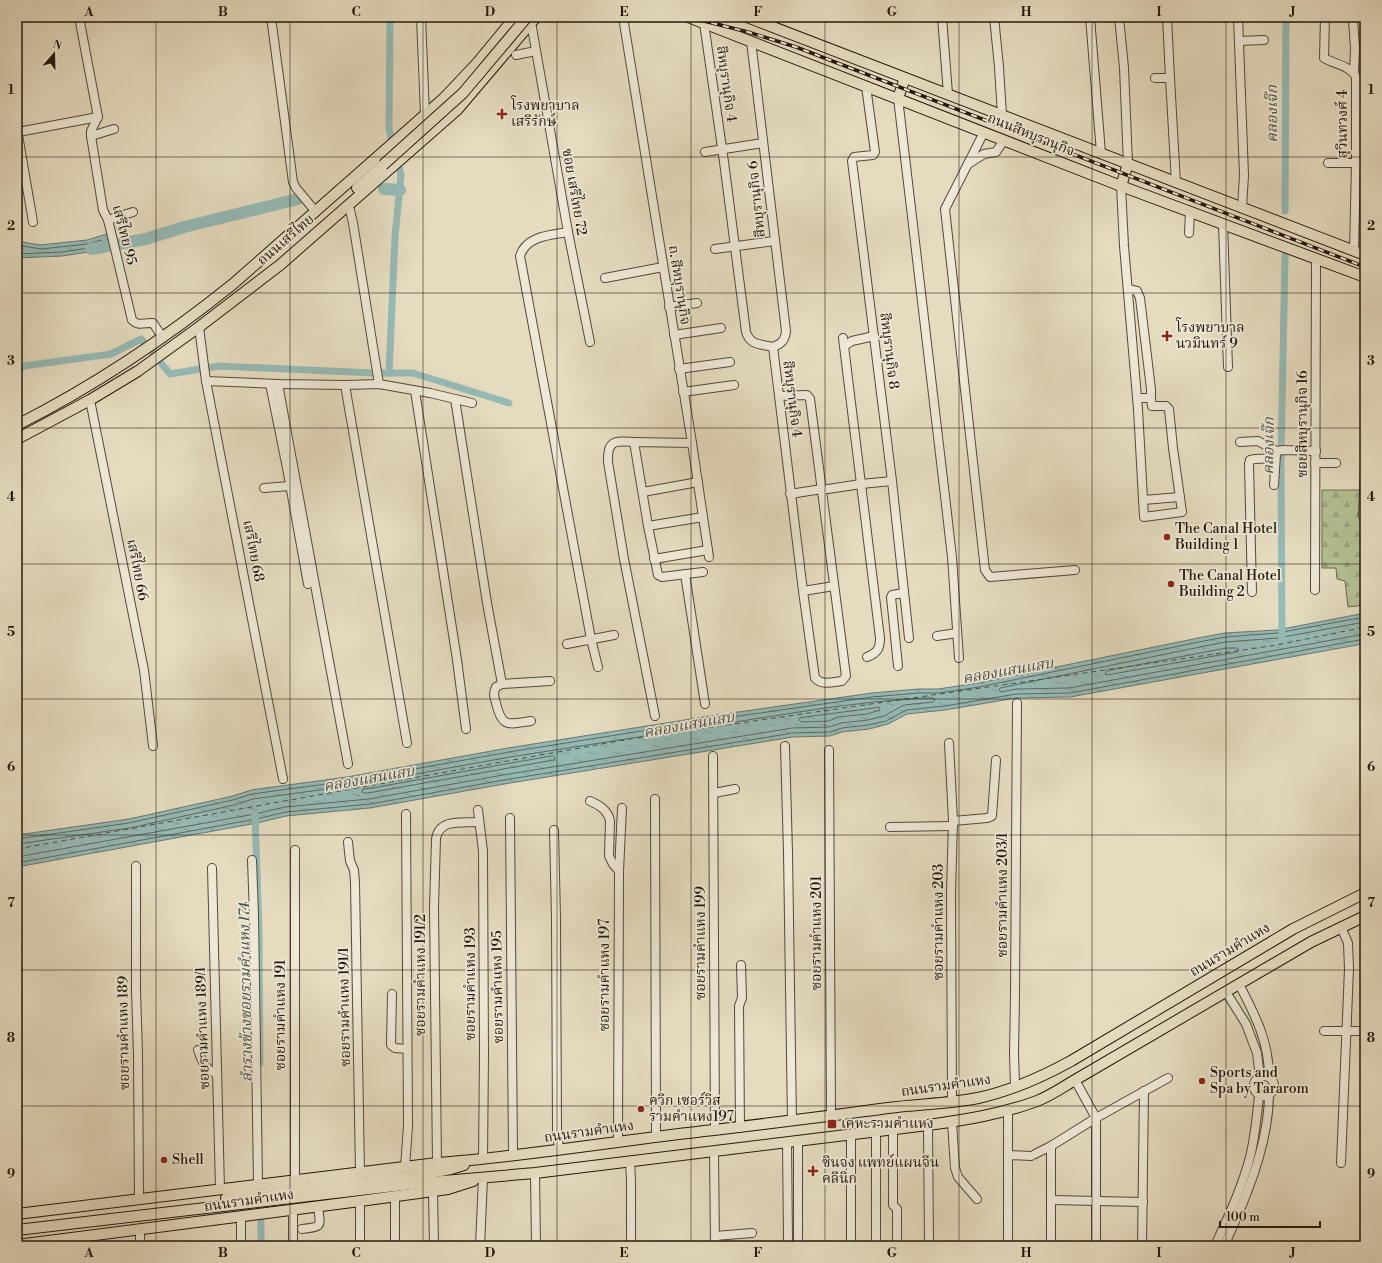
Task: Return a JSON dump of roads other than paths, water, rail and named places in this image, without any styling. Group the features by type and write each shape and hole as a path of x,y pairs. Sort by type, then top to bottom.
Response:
{"main road":[{"name":"ถนนเสรีไทย","path":"17,425 87,386 144,351 228,288 444,98 515,17"},
{"name":"ถนนสีหบุรานุกิจ","path":"688,17 1121,186 1365,277"},
{"name":"ถนนสีหบุรานุกิจ","path":"746,17 1365,255"},
{"name":"ถนนเสรีไทย","path":"17,439 90,400 151,362 200,327 280,265 348,205 383,170 404,156 457,110 480,84 532,19"},
{"path":"258,282 287,250 383,170 463,94 532,19"},
{"path":"468,72 477,75 480,79 480,84"},
{"path":"898,98 905,78"},
{"path":"1121,186 1128,164"},
{"name":"ถนนรามคำแหง","path":"17,1214 360,1172 513,1156 618,1141 740,1128 899,1106 952,1102 996,1094 1047,1074 1071,1061 1293,929 1365,893"},
{"name":"ถนนรามคำแหง","path":"17,1224 458,1179 535,1173 798,1140 893,1130 952,1122 1008,1110 1038,1100 1075,1080 1311,942 1365,916"},
{"name":"ถนนรามคำแหง","path":"17,1230 424,1174 451,1169 483,1159"},
{"name":"ถนนรามคำแหง","path":"17,1245 433,1191 461,1186 483,1178"}],"street":[{"path":"33,222 17,131 98,117 79,17"},
{"path":"271,17 294,182 296,188 316,212"},
{"path":"421,17 425,115"},
{"name":"ถ. สีหบุรานุกิจ","path":"623,17 692,443 708,553 654,559"},
{"path":"942,17 948,94"},
{"path":"994,17 1002,115"},
{"path":"1090,17 1101,154"},
{"path":"1119,17 1124,68 1128,164"},
{"path":"1167,17 1176,182"},
{"path":"1238,17 1244,175 1242,208"},
{"name":"สุวินทวงศ์ 4","path":"1325,17 1324,58 1354,72 1356,77 1361,135 1356,163 1354,251"},
{"name":"ซอย เสรีไทย 72","path":"532,19 536,51 568,232 590,342"},
{"path":"1353,20 1355,48 1354,72"},
{"name":"สีหบุรานุกิจ 4","path":"704,23 746,332 748,338 755,343 773,347 790,494 815,678 822,683 842,681 846,676 834,586"},
{"path":"1239,41 1264,40"},
{"name":"สีหบุรานุกิจ 6","path":"750,41 764,143 774,241 786,331 784,340 781,344 773,347"},
{"path":"516,55 536,51"},
{"path":"1155,78 1170,78"},
{"name":"สีหบุรานุกิจ 8","path":"866,86 875,152 873,155 854,158 852,161 892,481 909,638"},
{"path":"898,98 922,310 938,428 952,557 959,658"},
{"name":"เสรีไทย 95","path":"98,117 91,131 91,136 103,210 109,224 132,320 136,324 140,325 153,323 161,339"},
{"path":"91,136 114,130"},
{"path":"984,132 945,209 985,570 990,577 1075,570"},
{"path":"968,164 984,154 996,152 1004,140"},
{"path":"705,152 764,143"},
{"path":"1328,163 1356,163"},
{"path":"1121,186 1124,246 1137,398 1144,517 1182,512 1169,409 1166,406 1152,406 1140,298 1137,291 1128,289"},
{"path":"348,205 353,223 379,384"},
{"path":"109,224 133,212"},
{"path":"1189,233 1190,212"},
{"path":"1223,224 1228,367"},
{"path":"568,232 537,239 527,244 522,250 520,256 590,639 598,667"},
{"path":"716,249 774,241"},
{"name":"ซอยสีหบุรานุกิจ 16","path":"1315,590 1316,258"},
{"path":"605,278 663,267"},
{"path":"669,307 697,303"},
{"name":"เสรีไทย 68","path":"200,327 206,380 283,779"},
{"path":"674,335 721,328"},
{"path":"867,657 878,651 880,638 844,342 874,336"},
{"path":"679,369 730,362"},
{"path":"206,380 274,384 379,384 472,403"},
{"path":"274,384 290,486 308,584"},
{"path":"274,384 348,764"},
{"path":"683,392 734,384"},
{"path":"345,385 408,743"},
{"path":"415,391 458,660 466,729"},
{"path":"779,396 806,396 810,399 825,489 834,586 803,591"},
{"path":"1137,398 1151,398"},
{"path":"455,399 487,603 502,684"},
{"name":"เสรีไทย 66","path":"90,400 144,670 153,746"},
{"path":"655,716 624,559 608,462 608,451 612,444 616,441 692,443"},
{"path":"1240,442 1258,441 1276,455"},
{"path":"634,442 657,573 659,576 703,572"},
{"path":"1252,592 1250,460 1276,455 1289,450 1316,451"},
{"path":"1274,485 1276,455"},
{"path":"1316,463 1336,463"},
{"path":"1365,467 1363,516 1365,520"},
{"path":"790,494 892,481"},
{"path":"643,492 698,482"},
{"path":"264,488 290,486"},
{"path":"1143,500 1180,497"},
{"path":"648,526 703,517"},
{"path":"685,574 705,704"},
{"path":"898,666 891,597 892,595 904,593"},
{"path":"937,636 957,633"},
{"path":"567,644 614,635"},
{"path":"531,722 510,724 501,720 494,693 496,687 502,684 550,681"},
{"name":"ซอยรามคำแหง 203/1","path":"1017,703 1016,987 1018,1085"},
{"name":"ซอยรามคำแหง 203","path":"949,743 953,824 951,894 952,1102"},
{"path":"785,746 792,1121"},
{"name":"ซอยรามคำแหง 201","path":"829,750 831,1116"},
{"name":"ซอยรามคำแหง 199","path":"713,756 715,1130"},
{"path":"890,827 953,824 992,816 996,760"},
{"path":"714,793 735,788"},
{"path":"655,799 656,1137"},
{"path":"590,801 602,808 609,815 609,856 619,871"},
{"name":"ซอยรามคำแหง 197","path":"618,1141 619,871 622,808"},
{"name":"ซอยรามคำแหง 193","path":"478,810 483,858 483,1159"},
{"path":"405,1167 408,1126 406,814"},
{"name":"ซอยรามคำแหง 195","path":"510,818 513,1156"},
{"name":"ซอยรามคำแหง 191/2","path":"437,1163 434,922 436,839 439,829 445,824 479,822"},
{"path":"554,830 557,1129 559,1150"},
{"name":"ซอยรามคำแหง 191/1","path":"348,842 350,861 354,870 355,883 360,1172"},
{"name":"ซอยรามคำแหง 191","path":"295,850 295,1180"},
{"path":"252,860 258,1184"},
{"name":"ซอยรามคำแหง 189","path":"136,866 139,1199"},
{"name":"ซอยรามคำแหง 189/1","path":"212,868 220,1189"},
{"path":"1341,927 1348,943 1349,969 1341,1163"},
{"path":"740,1128 738,1006 742,998 741,965"},
{"path":"1215,1246 1228,1227 1254,1173 1266,1123 1269,1096 1274,1088 1274,1082 1269,1077 1267,1052 1259,1023 1239,984"},
{"name":"ซอยรามคำแหง 203/1","path":"1017,1054 1021,988"},
{"path":"1226,992 1246,1024 1257,1053 1260,1077"},
{"path":"392,994 391,1044 395,1048 407,1049"},
{"path":"1324,1031 1365,1031"},
{"path":"198,1050 204,1066 209,1071 217,1074"},
{"path":"1257,1053 1267,1052"},
{"path":"1224,1246 1235,1202 1250,1157 1259,1096 1254,1088 1255,1082 1260,1077 1269,1077"},
{"path":"1008,1155 1033,1155 1052,1146 1096,1118 1168,1078"},
{"path":"1075,1080 1096,1118 1096,1246"},
{"path":"1142,1246 1144,1091"},
{"path":"1259,1096 1269,1096"},
{"path":"1008,1110 1008,1246"},
{"path":"952,1122 955,1168 958,1177 977,1199"},
{"path":"928,1125 929,1246"},
{"path":"893,1130 893,1205 897,1209 897,1246"},
{"path":"876,1132 876,1246"},
{"path":"851,1246 852,1134"},
{"path":"787,1142 788,1194 786,1244 800,1244 798,1140"},
{"path":"1051,1246 1052,1146"},
{"path":"714,1151 715,1246"},
{"path":"630,1161 632,1180 631,1246"},
{"path":"535,1173 536,1246"},
{"path":"480,1246 483,1178"},
{"path":"433,1191 434,1246"},
{"path":"788,1194 799,1194"},
{"path":"394,1246 396,1196"},
{"path":"1052,1200 1143,1202"},
{"path":"360,1201 360,1246"},
{"path":"302,1229 316,1228 319,1226 318,1206"},
{"path":"293,1209 294,1246"},
{"path":"241,1217 241,1246"},
{"path":"140,1229 140,1246"},
{"path":"715,1236 752,1233"}],"water":[{"path":"107,234 108,249 62,256 17,258 17,241 40,245 87,240"},
{"name":"คลองแสนแสบ","path":"1365,613 1365,643 1357,645 1070,697 1016,698 945,710 907,714 888,724 869,729 842,732 830,736 793,737 504,784 370,808 286,816 257,823 17,867 17,835 129,819 233,796 251,790 347,777 508,748 710,716 872,693 918,689 938,689 978,683 1225,633 1277,630"}],"waterway":[{"path":"390,17 389,129 393,146"},
{"name":"คลองเจ๊ก","path":"1285,211 1286,17"},
{"path":"389,373 395,237 401,175 397,158"},
{"path":"384,189 400,190"},
{"path":"91,249 146,239 184,227 298,199"},
{"name":"คลองเจ๊ก","path":"1282,637 1281,461 1285,256"},
{"path":"17,367 111,354 141,339 170,374 219,366 373,373"},
{"path":"382,373 413,373 509,403"},
{"name":"ลำรางข้างซอยรามคำแหง 174","path":"255,815 259,930 260,1063"},
{"name":"ลำรางข้างซอยรามคำแหง 174","path":"261,1222 261,1246"}],"railway":[{"path":"688,17 748,32 796,47 1365,267"}],"place":[{"name":"โรงพยาบาล เสรีรักษ์","path":"502,114"},
{"name":"โรงพยาบาล นวมินทร์ 9","path":"1167,336"},
{"name":"The Canal Hotel Building 1","path":"1167,537"},
{"name":"The Canal Hotel Building 2","path":"1171,584"},
{"name":"Sports and Spa by Tararom","path":"1202,1081"},
{"name":"ควิก เซอร์วิส รามคำแหง197","path":"641,1109"},
{"name":"เคหะรามคำแหง","path":"832,1124"},
{"name":"Shell","path":"164,1160"},
{"name":"ซินจง แพทย์แผนจีน คลีนิก","path":"813,1171"}]}
